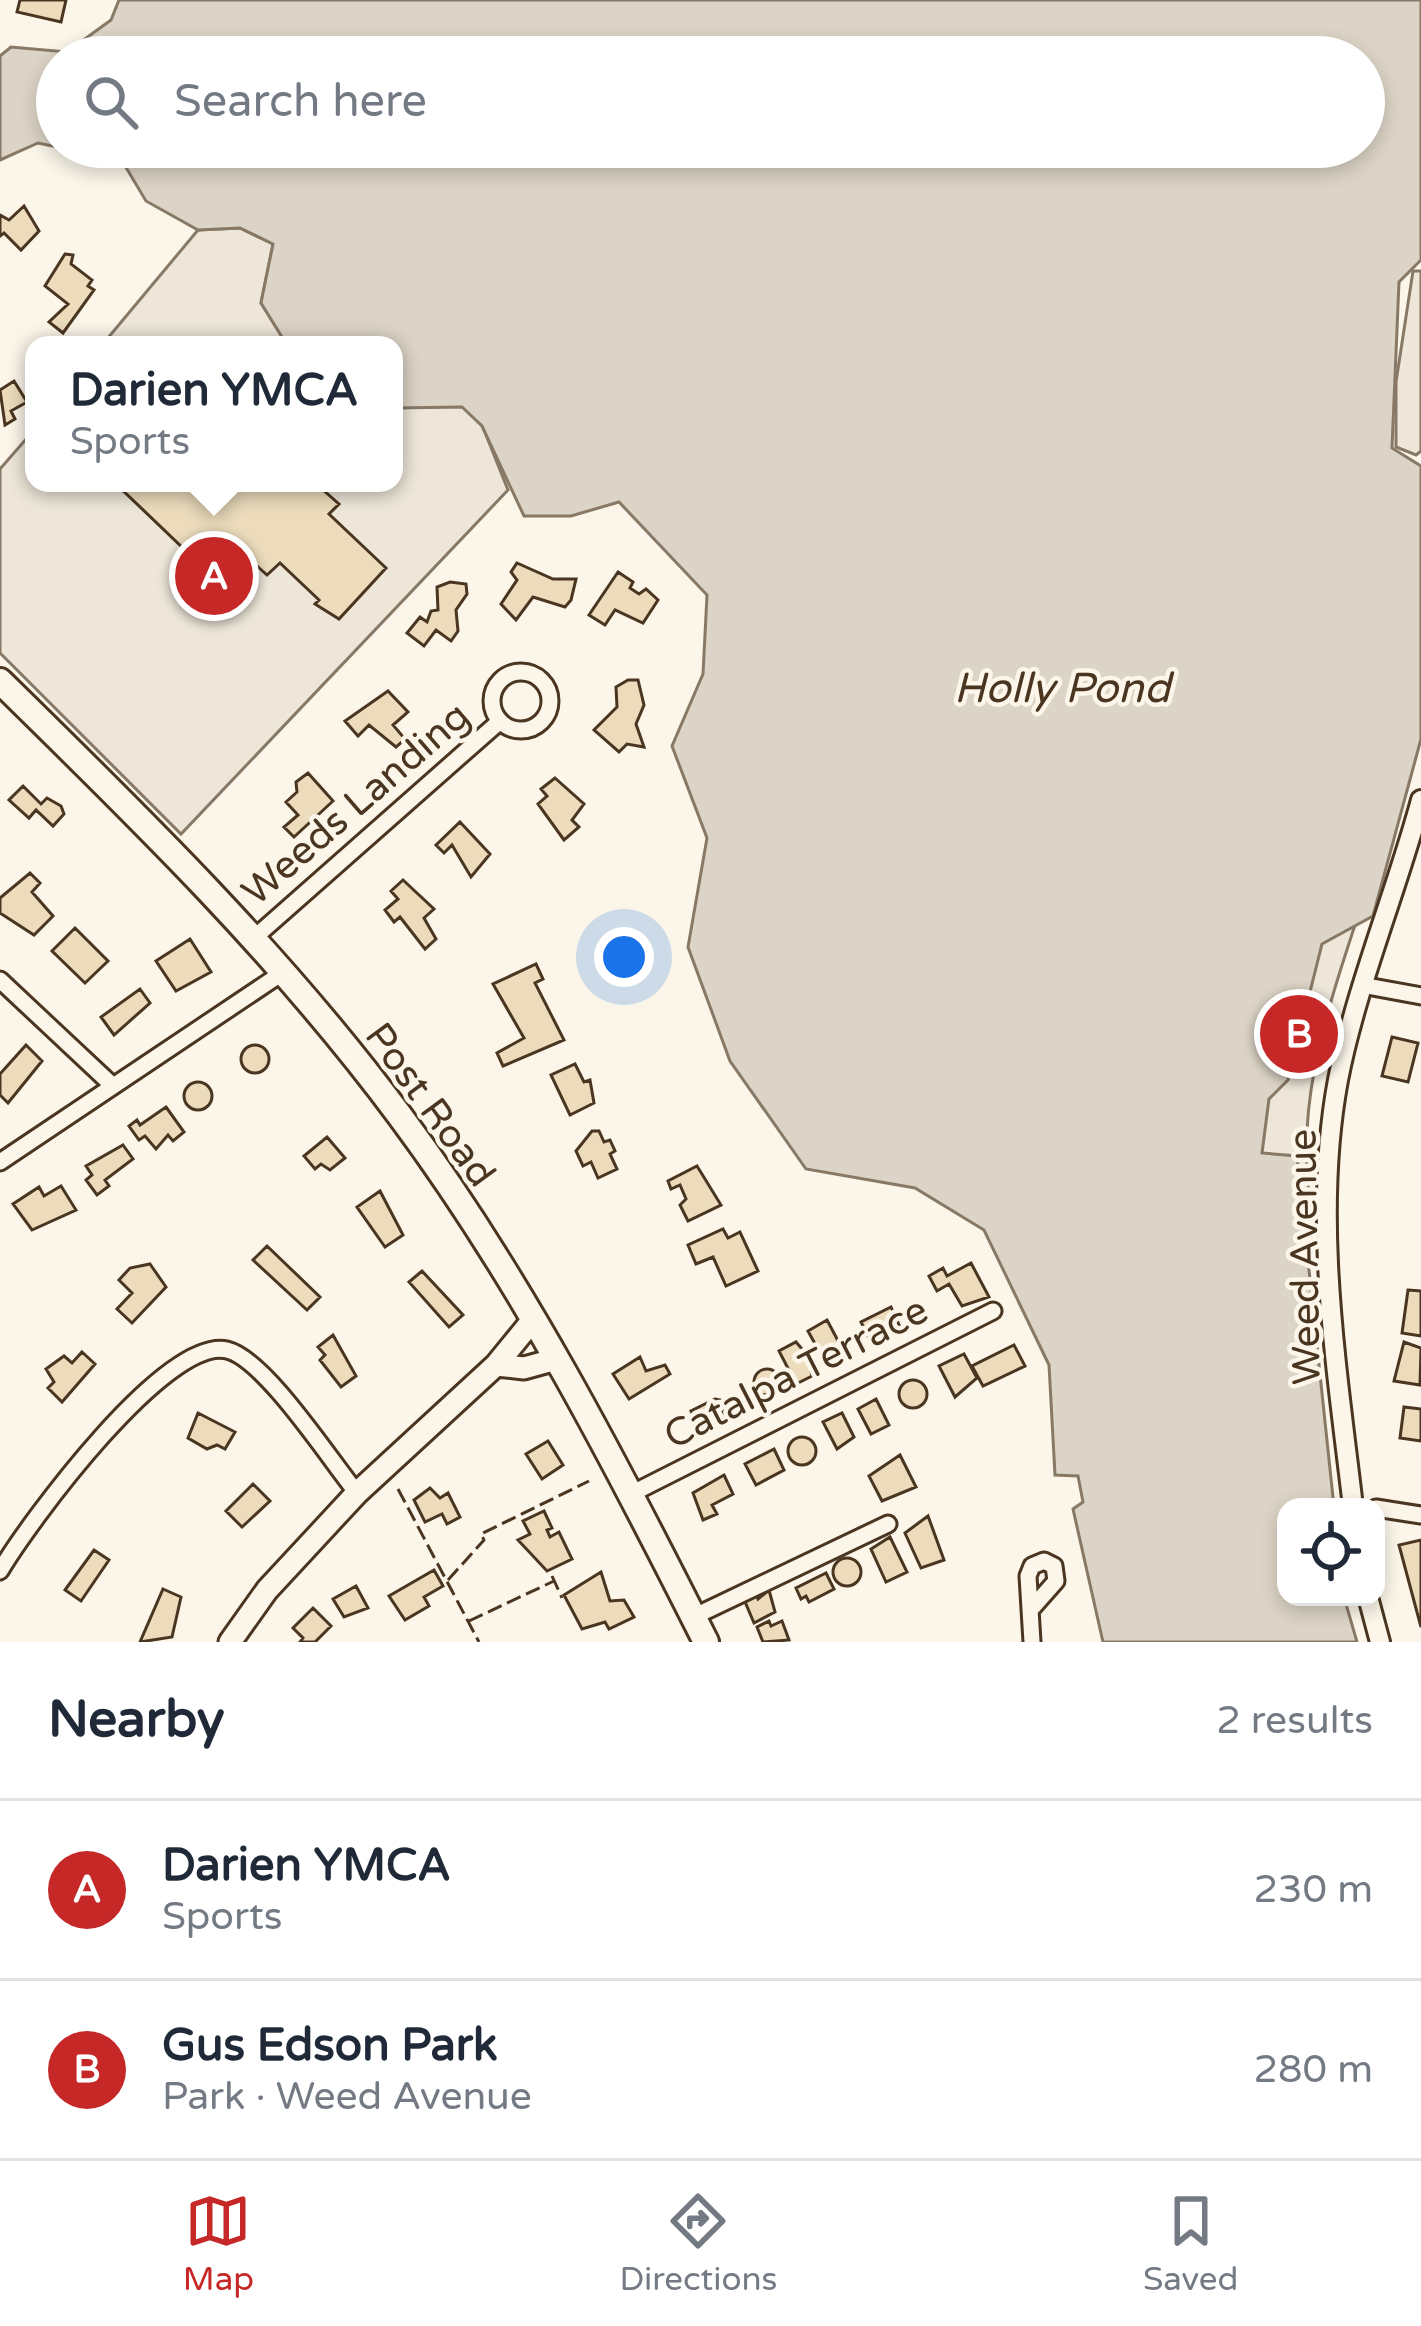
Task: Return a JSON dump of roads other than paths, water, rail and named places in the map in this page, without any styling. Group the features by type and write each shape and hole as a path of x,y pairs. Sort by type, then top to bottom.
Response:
{"main road":[{"name":"Post Road","path":"0,681 255,937 401,1117 532,1321 706,1642"},
{"path":"230,1642 267,1590 357,1492 496,1365 532,1321"},
{"path":"496,1365 524,1368 554,1360"}],"street":[{"name":"Weeds Landing","path":"255,937 500,721"},
{"name":"Weed Avenue","path":"1360,1498 1336,1357 1330,1170 1338,1081 1421,800"},
{"path":"0,1162 284,971"},
{"path":"0,980 112,1085"},
{"path":"1367,986 1421,996"},
{"name":"Catalpa Terrace","path":"629,1495 993,1311"},
{"path":"1,1568 72,1472 142,1395 174,1368 209,1349 226,1350 257,1369 357,1492"},
{"path":"1385,1510 1421,1515"},
{"path":"694,1617 888,1524"},
{"path":"1032,1642 1034,1606"},
{"path":"1370,1606 1379,1642"}],"water":[{"name":"Holly Pond","path":"119,0 1421,0 1421,260 1399,282 1392,448 1421,466 1421,739 1373,916 1322,944 1288,1080 1269,1099 1262,1153 1297,1156 1333,1498 1277,1498 1277,1606 1347,1606 1357,1642 1103,1642 1073,1509 1083,1502 1078,1476 1055,1475 1049,1365 984,1230 915,1188 806,1169 730,1061 688,947 707,838 672,746 703,674 707,595 619,502 571,516 524,516 482,426 462,407 403,408 403,336 281,336 261,303 273,244 240,228 198,230 146,201 126,168 1385,168 1385,36 89,36 111,20"},
{"name":"Holly Pond","path":"11,47 36,49 36,144 0,160 0,56"}],"place":[{"name":"Darien YMCA","path":"214,576"},
{"name":"Gus Edson Park","path":"1299,1034"}]}
